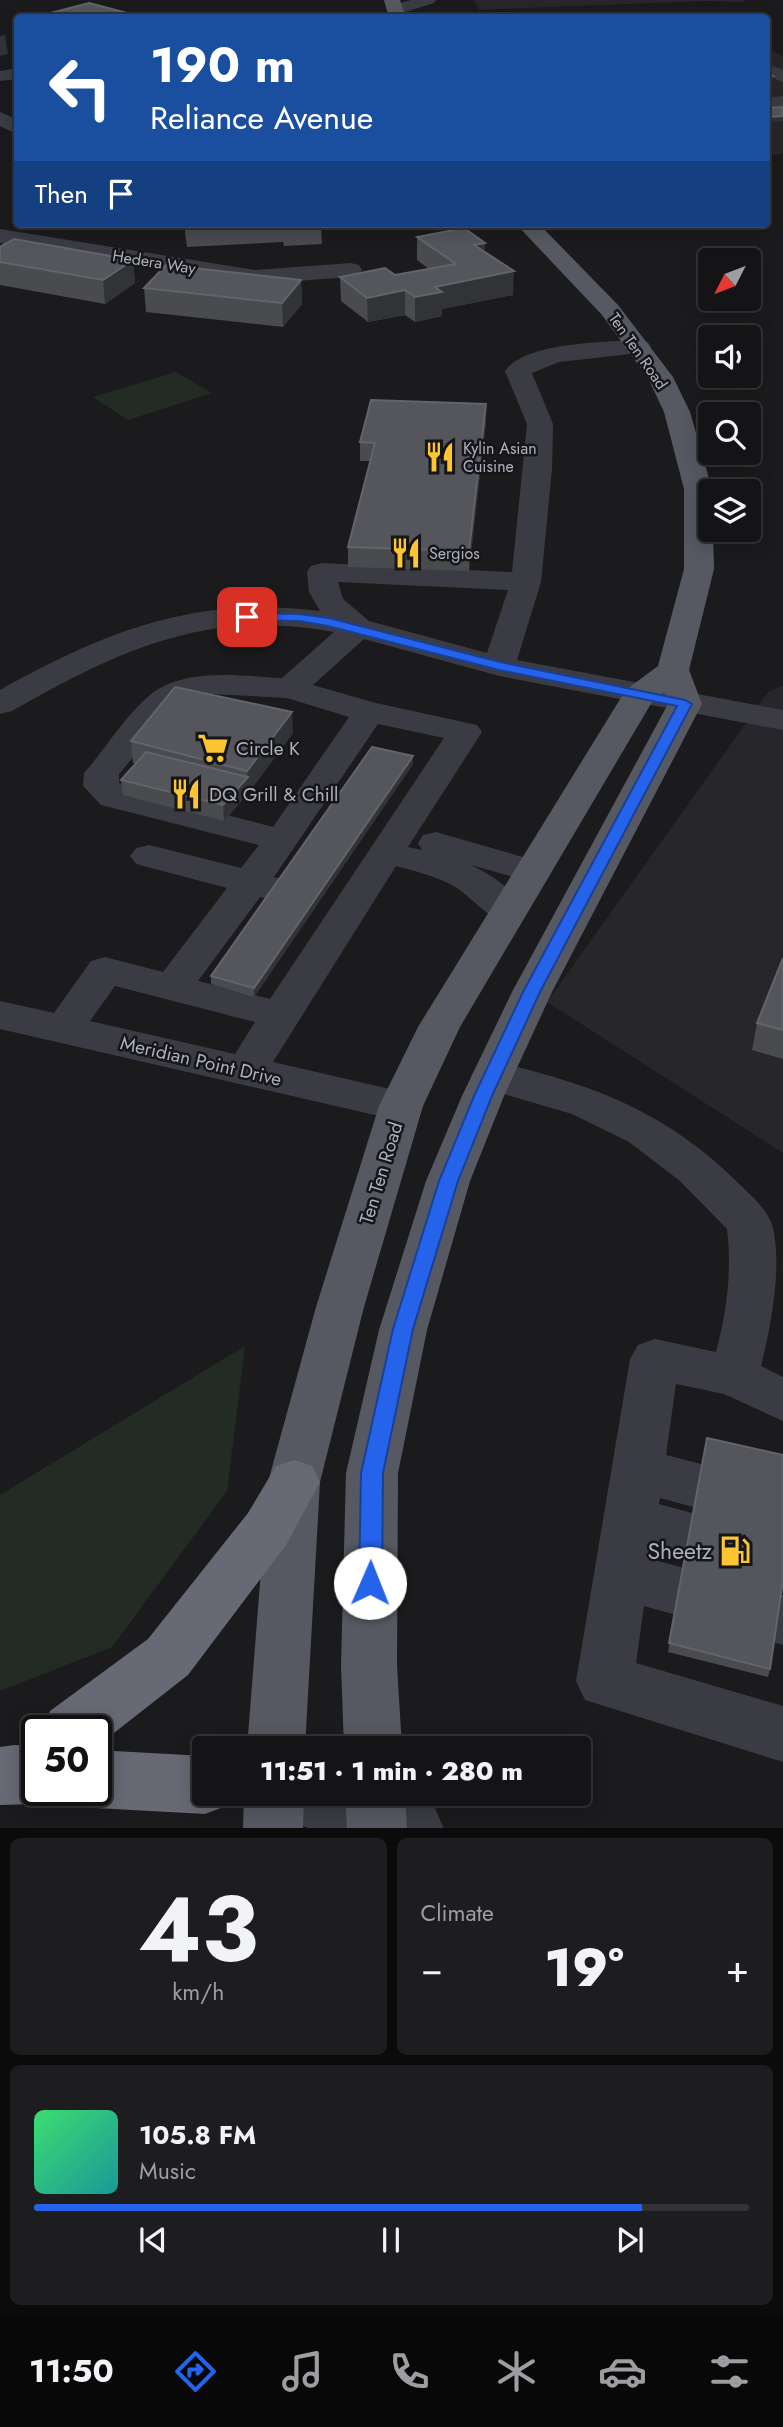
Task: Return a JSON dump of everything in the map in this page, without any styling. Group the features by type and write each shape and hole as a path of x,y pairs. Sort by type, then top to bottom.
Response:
{"highway":[{"path":"92,1715 168,1657 267,1529 294,1482"},
{"path":"112,1780 192,1784"}],"main road":[{"name":"Ten Ten Road","path":"277,1736 294,1482 340,1307 401,1106 439,1027 639,696 673,670 699,569 698,489 677,412 660,377 610,310 531,228"},
{"path":"372,1736 369,1665 372,1473 403,1329 448,1181 492,1076 532,992 685,704 673,670"},
{"path":"273,1828 274,1806"}],"street":[{"path":"396,9 428,0"},
{"path":"0,234 14,222"},
{"name":"Hedera Way","path":"0,234 255,277 351,270"},
{"path":"499,666 526,582 538,469 540,424 518,371 527,364 546,359 639,347"},
{"path":"358,628 327,601 322,591 321,572 526,582"},
{"path":"0,704 98,651 141,635 174,626 273,617 299,618 358,628 499,666 639,696 783,720"},
{"path":"290,688 358,628"},
{"path":"246,1072 280,1015 291,969 385,834 465,732 369,712 290,688 210,684 176,693 161,703 103,773 101,786 114,797 310,818"},
{"path":"172,988 216,952 242,917 310,818 369,712"},
{"path":"385,834 531,871"},
{"path":"385,834 432,863 471,880 508,910"},
{"path":"149,856 264,886"},
{"path":"64,1028 105,970 280,1015"},
{"name":"Meridian Point Drive","path":"0,1015 401,1106"},
{"path":"492,1076 537,1085 606,1109 658,1138 710,1182 748,1224 755,1264 754,1297 734,1376"},
{"path":"783,1400 734,1376 654,1359 605,1681 783,1734"},
{"path":"633,1494 783,1508"},
{"path":"633,1494 783,1562"},
{"path":"621,1574 783,1620"},
{"path":"342,1806 386,1817"}],"shaded area":[{"path":"474,0 747,0 479,10"},
{"path":"770,49 783,57 783,153 770,156"},
{"path":"176,372 212,393 128,420 93,397"},
{"path":"783,685 783,1153 547,1002 768,692"},
{"path":"245,1346 227,1491 112,1647 0,1691 0,1495"}],"building":[{"path":"89,3 131,14 84,14 47,14"},
{"path":"783,107 783,116 770,117 770,108"},
{"path":"464,228 485,243 474,245 514,271 435,287 442,292 415,297 405,290 367,298 340,277 385,268 395,275 456,264 417,237"},
{"path":"14,239 133,260 103,280 0,262 0,247"},
{"path":"166,265 301,280 282,303 144,288"},
{"path":"371,400 486,404 469,551 348,547 375,443 360,442"},
{"path":"175,687 292,712 247,771 131,741"},
{"name":"Circle K","path":"372,747 413,756 254,988 211,976"},
{"path":"146,752 248,777 223,805 121,780"},
{"path":"783,958 783,1030 757,1023"},
{"name":"Sheetz","path":"707,1438 783,1455 783,1580 770,1669 669,1643"}],"place":[{"name":"Kylin Asian Cuisine","path":"440,457"},
{"name":"Sergios","path":"406,553"},
{"name":"Circle K","path":"213,748"},
{"name":"DQ Grill & Chill","path":"186,794"},
{"name":"Sheetz","path":"735,1551"}],"route":[{"path":"247,617 299,618 329,622 499,666 685,704 532,992 483,1096 448,1181 403,1329 372,1473 370,1583"}]}
